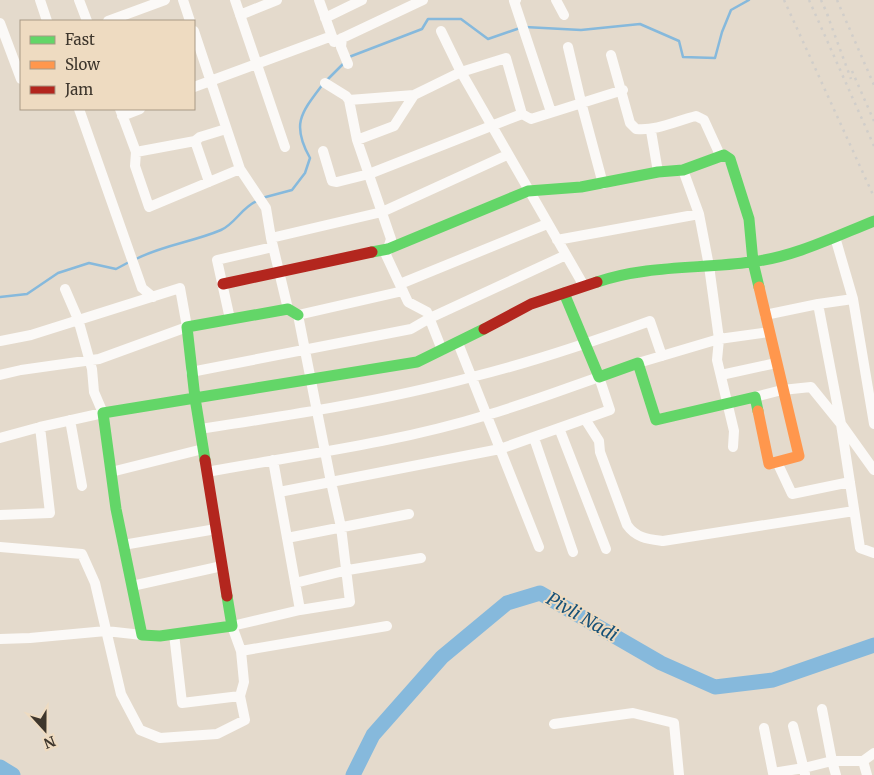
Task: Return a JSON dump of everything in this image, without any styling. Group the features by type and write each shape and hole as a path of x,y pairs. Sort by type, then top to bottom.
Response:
{"street":[{"path":"40,0 47,20"},
{"path":"79,0 87,20"},
{"path":"111,20 165,0"},
{"path":"183,0 190,20"},
{"path":"235,0 285,146"},
{"path":"240,15 277,0"},
{"path":"319,0 334,42 415,2"},
{"path":"325,18 362,0"},
{"path":"516,0 514,1 552,112"},
{"path":"556,0 564,15"},
{"path":"0,23 20,76"},
{"path":"441,31 461,72 507,155 584,286"},
{"path":"195,86 332,36"},
{"path":"0,638 30,638 106,631 142,635 174,634 232,626 300,610 350,602 348,570 341,527 324,451 305,350 272,242 266,208 240,169 195,37"},
{"path":"342,38 341,47 348,64"},
{"path":"568,46 603,184"},
{"path":"611,55 623,90 630,123 636,129 652,131 671,122 696,116 704,120 720,155"},
{"path":"349,100 414,94 461,72 506,58 522,114 531,119 623,90"},
{"path":"325,82 349,100 357,140 391,239 386,255 408,302 427,312 442,350"},
{"path":"357,140 394,126 414,94"},
{"path":"79,110 142,288 152,297"},
{"path":"134,110 121,112 136,152 135,166 149,207 240,169"},
{"path":"323,151 332,181 337,182 369,174 522,114"},
{"path":"136,152 195,141 200,137 226,128"},
{"path":"652,131 658,172"},
{"path":"195,141 209,182"},
{"path":"230,319 217,260 272,242 382,212 507,155"},
{"path":"223,284 388,249 528,191 603,184 658,172 683,170 724,155 730,159 749,219 753,262 799,456 769,464 755,397"},
{"path":"683,170 699,214 709,266 719,339 717,360 734,431 733,447"},
{"path":"557,240 699,214"},
{"path":"0,438 103,413 417,362 458,343 531,304 620,274 753,262 790,254 874,221"},
{"path":"0,376 21,370 99,359 187,327 230,319 293,312 401,287 548,224"},
{"path":"835,237 853,299 874,424"},
{"path":"191,372 411,329 430,318 566,255"},
{"path":"0,341 31,335 180,288 187,327 191,372 232,626 241,650 244,682 240,696 245,720 217,734 160,738 140,730 121,694 95,583 82,554 0,547"},
{"path":"64,289 78,319 92,370 94,392 103,413 123,545 142,635"},
{"path":"279,492 500,450 610,410 599,377 564,293"},
{"path":"765,315 853,299"},
{"path":"818,304 841,424 860,548 874,553"},
{"path":"200,429 317,411 472,378 585,344 650,321 662,356"},
{"path":"207,472 408,435 487,416 638,363 719,339 769,332"},
{"path":"458,343 539,547"},
{"path":"721,376 776,362"},
{"path":"638,363 656,420 782,390 810,387 841,424 874,470"},
{"path":"586,419 599,441 600,452 627,525 633,533 643,538 663,541 854,511"},
{"path":"70,420 82,486"},
{"path":"0,515 50,513 40,427"},
{"path":"559,428 606,549"},
{"path":"534,438 573,552"},
{"path":"111,472 203,449"},
{"path":"274,460 300,610"},
{"path":"777,462 792,494 850,482"},
{"path":"287,538 409,514"},
{"path":"123,545 216,529"},
{"path":"295,583 348,570 420,558"},
{"path":"132,586 222,566"},
{"path":"241,650 387,626"},
{"path":"174,634 182,703 240,696"},
{"path":"822,709 836,775"},
{"path":"554,724 633,713 674,722 679,775"},
{"path":"793,726 805,772"},
{"path":"764,728 771,774 805,772 832,761 863,761 874,753"},
{"path":"863,761 867,775"}],"waterway":[{"path":"525,27 581,30 640,24 679,41 683,57 715,58 722,32 731,10 749,0"},
{"path":"349,57 422,29 428,19 461,19 488,39 520,28"},
{"path":"327,80 344,63"},
{"path":"262,198 292,190 305,173 310,158 301,136 301,119 309,103 323,84"},
{"path":"136,259 157,250 221,230 247,207 257,201"},
{"path":"0,297 27,294 58,273 89,263 116,269 131,261"},
{"name":"Pivli Nadi","path":"353,775 373,735 442,657 507,603 540,593 661,663 715,687 773,680 874,645"},
{"name":"Pivli Nadi","path":"0,767 13,775"}],"railway":[{"path":"784,0 874,197"},
{"path":"809,0 874,146"},
{"path":"821,0 830,20"},
{"path":"837,0 874,85"},
{"path":"827,14 851,79"},
{"path":"852,71 874,121"}],"traffic: fast":[{"path":"372,252 388,249 528,191 581,187 658,172 683,170 724,155 730,159 749,219 753,262 759,287"},
{"path":"597,282 654,270 751,262 783,256 814,246 874,221"},
{"path":"564,293 599,377 638,363 656,420 755,397 758,411"},
{"path":"227,596 232,626 160,636 142,635 116,509 103,413 195,398 187,327 288,309 298,315"},
{"path":"205,460 195,398 417,362 484,329"}],"traffic: slow":[{"path":"758,411 769,464 799,456 759,287"}],"traffic: jam":[{"path":"223,284 372,252"},
{"path":"484,329 531,304 597,282"},
{"path":"205,460 227,596"}]}
